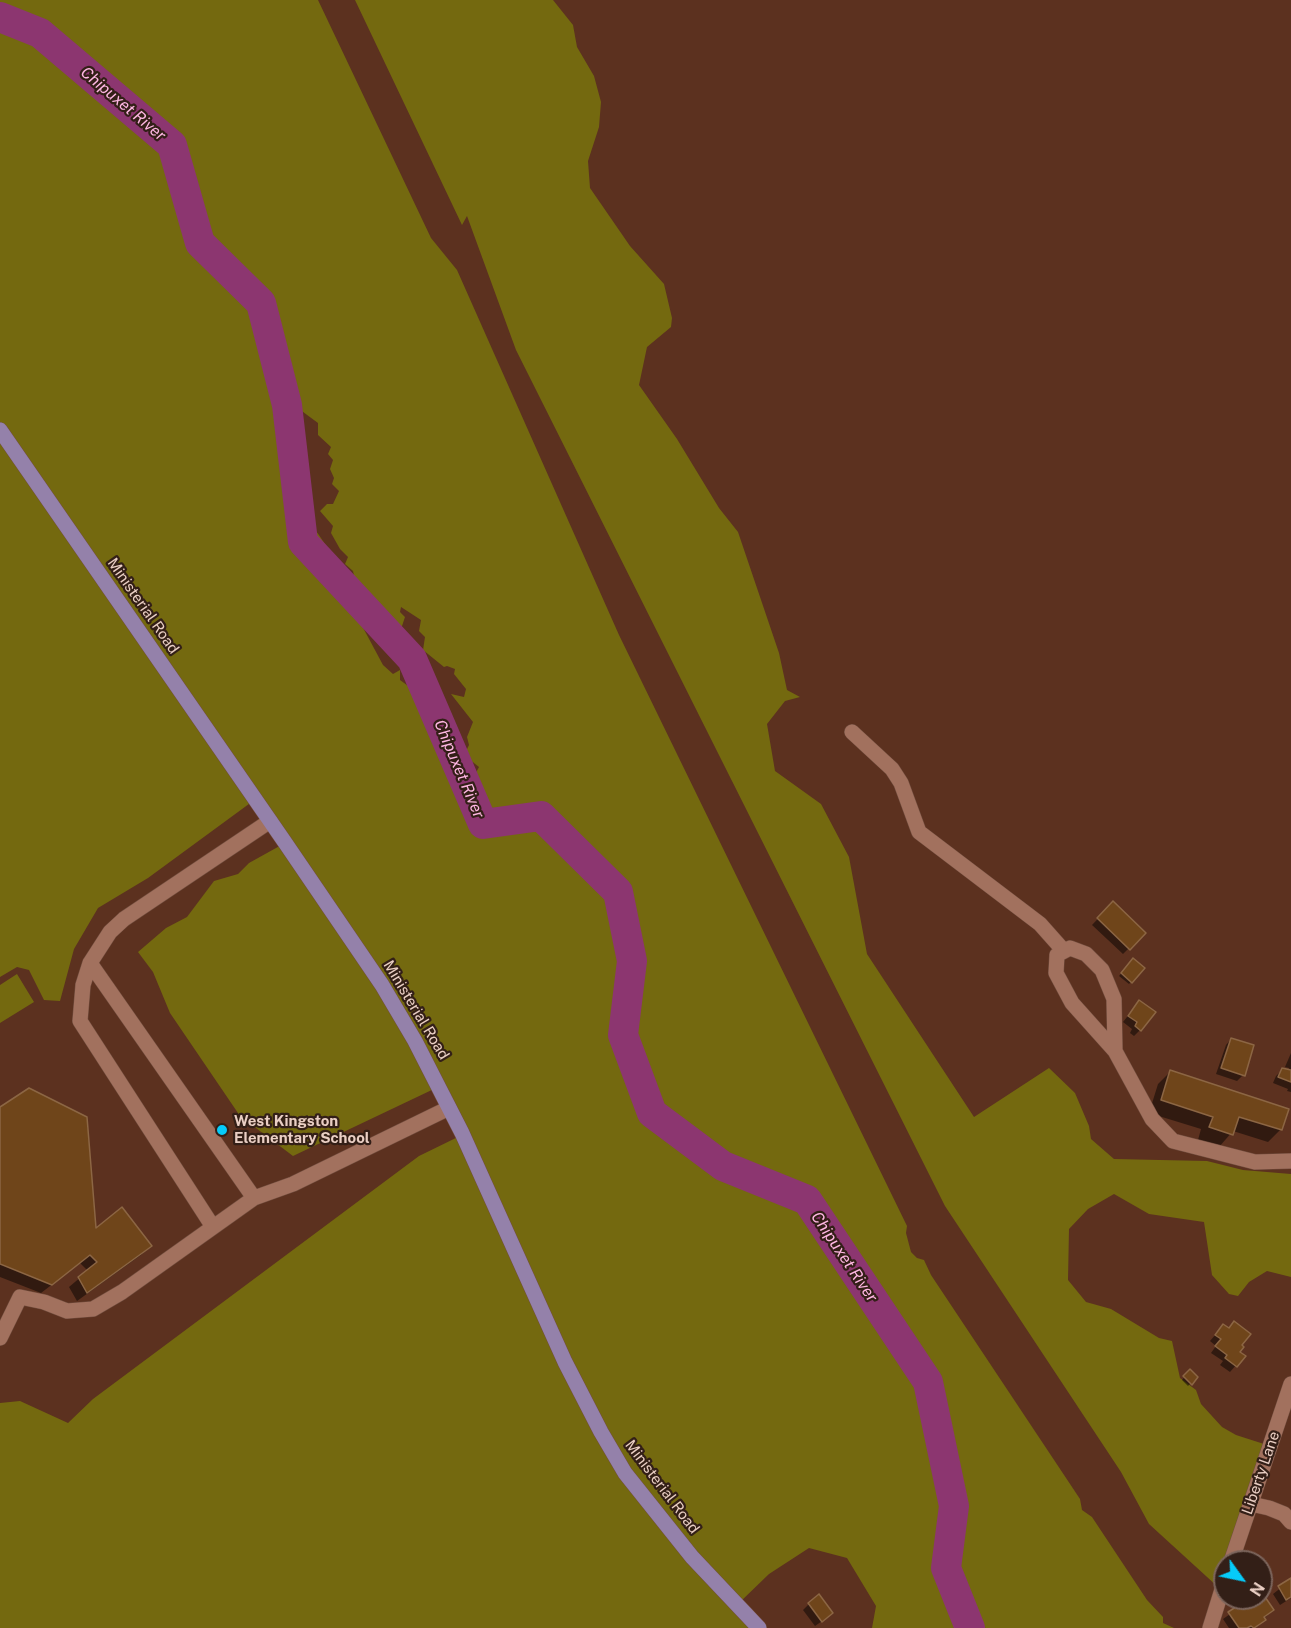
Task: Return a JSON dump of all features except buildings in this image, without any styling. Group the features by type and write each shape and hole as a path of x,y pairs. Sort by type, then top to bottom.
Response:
{"main road":[{"name":"Ministerial Road","path":"0,430 270,821 381,985 421,1051 507,1229 565,1362 601,1432 626,1473 692,1557 759,1628"}],"street":[{"path":"852,732 892,769 901,783 920,832 1040,924 1064,951"},
{"path":"213,1227 80,1021 83,985 90,963 110,932 124,919 270,821"},
{"path":"1115,1051 1114,999 1102,970 1086,954 1070,948 1057,955 1056,973 1061,983 1072,1003 1115,1051 1152,1119 1173,1141 1255,1162 1291,1161"},
{"path":"90,963 254,1198"},
{"path":"0,1338 20,1297 44,1302 67,1311 93,1309 122,1292 254,1198 293,1184 449,1108"},
{"name":"Liberty Lane","path":"1235,1550 1291,1384"},
{"path":"1251,1503 1284,1514 1291,1522"},
{"path":"1210,1628 1216,1610"}],"shaded area":[{"path":"0,0 318,0 431,238 457,270 619,635 907,1226 906,1233 911,1252 917,1258 924,1260 931,1275 1080,1499 1082,1510 1092,1517 1147,1600 1163,1617 1163,1623 1174,1628 872,1628 876,1606 847,1558 809,1548 769,1574 739,1603 760,1628 0,1628 0,1403 20,1401 68,1423 93,1399 419,1156 462,1135 436,1088 293,1156 240,1116 170,1013 153,972 138,952 166,928 187,917 214,881 238,874 249,863 285,843 253,801 148,878 98,908 74,949 60,1001 44,1000 29,970 17,967 0,977","holes":["287,390 300,403 299,409 318,423 318,435 331,447 328,454 333,460 330,469 334,478 332,484 339,491 333,504 327,504 320,511 333,526 331,533 340,549 348,557 345,564 353,571 355,581 376,605 375,612 400,632 405,617 400,612 401,607 421,620 419,631 425,637 423,650 444,667 455,669 454,674 466,689 464,697 451,694 473,722 467,737 469,745 464,755 479,767 469,786 474,790 475,796 467,802 455,790 440,761 441,753 433,744 434,736 415,691 400,680 400,670 393,674 383,665 345,594 327,547 308,519 303,479 278,401 280,394"]},
{"path":"355,0 553,0 573,25 577,47 594,76 601,102 599,127 588,161 590,188 630,246 664,284 672,318 671,327 647,347 639,385 677,439 719,508 738,532 779,653 787,690 800,697 785,701 767,724 775,771 821,804 849,857 867,954 974,1117 1049,1068 1075,1093 1089,1126 1091,1139 1114,1159 1207,1161 1243,1170 1291,1174 1291,1277 1267,1271 1249,1282 1238,1296 1229,1294 1212,1275 1204,1222 1149,1214 1114,1194 1088,1209 1069,1229 1068,1280 1086,1302 1111,1309 1159,1338 1172,1341 1180,1378 1196,1390 1201,1404 1222,1427 1236,1435 1264,1444 1230,1550 1213,1550 1213,1582 1149,1524 1121,1472 945,1206 516,350 467,216 462,225"},
{"path":"17,974 34,1002 0,1023 0,985"}],"waterway":[{"name":"Chipuxet River","path":"0,17 40,33 172,145 200,243 261,303 287,405 303,542 412,659 483,824 541,816 618,892 632,961 623,1035 652,1113 723,1166 807,1200 928,1382 954,1506 946,1568 970,1628"}],"place":[{"name":"West Kingston Elementary School","path":"222,1130"}]}
